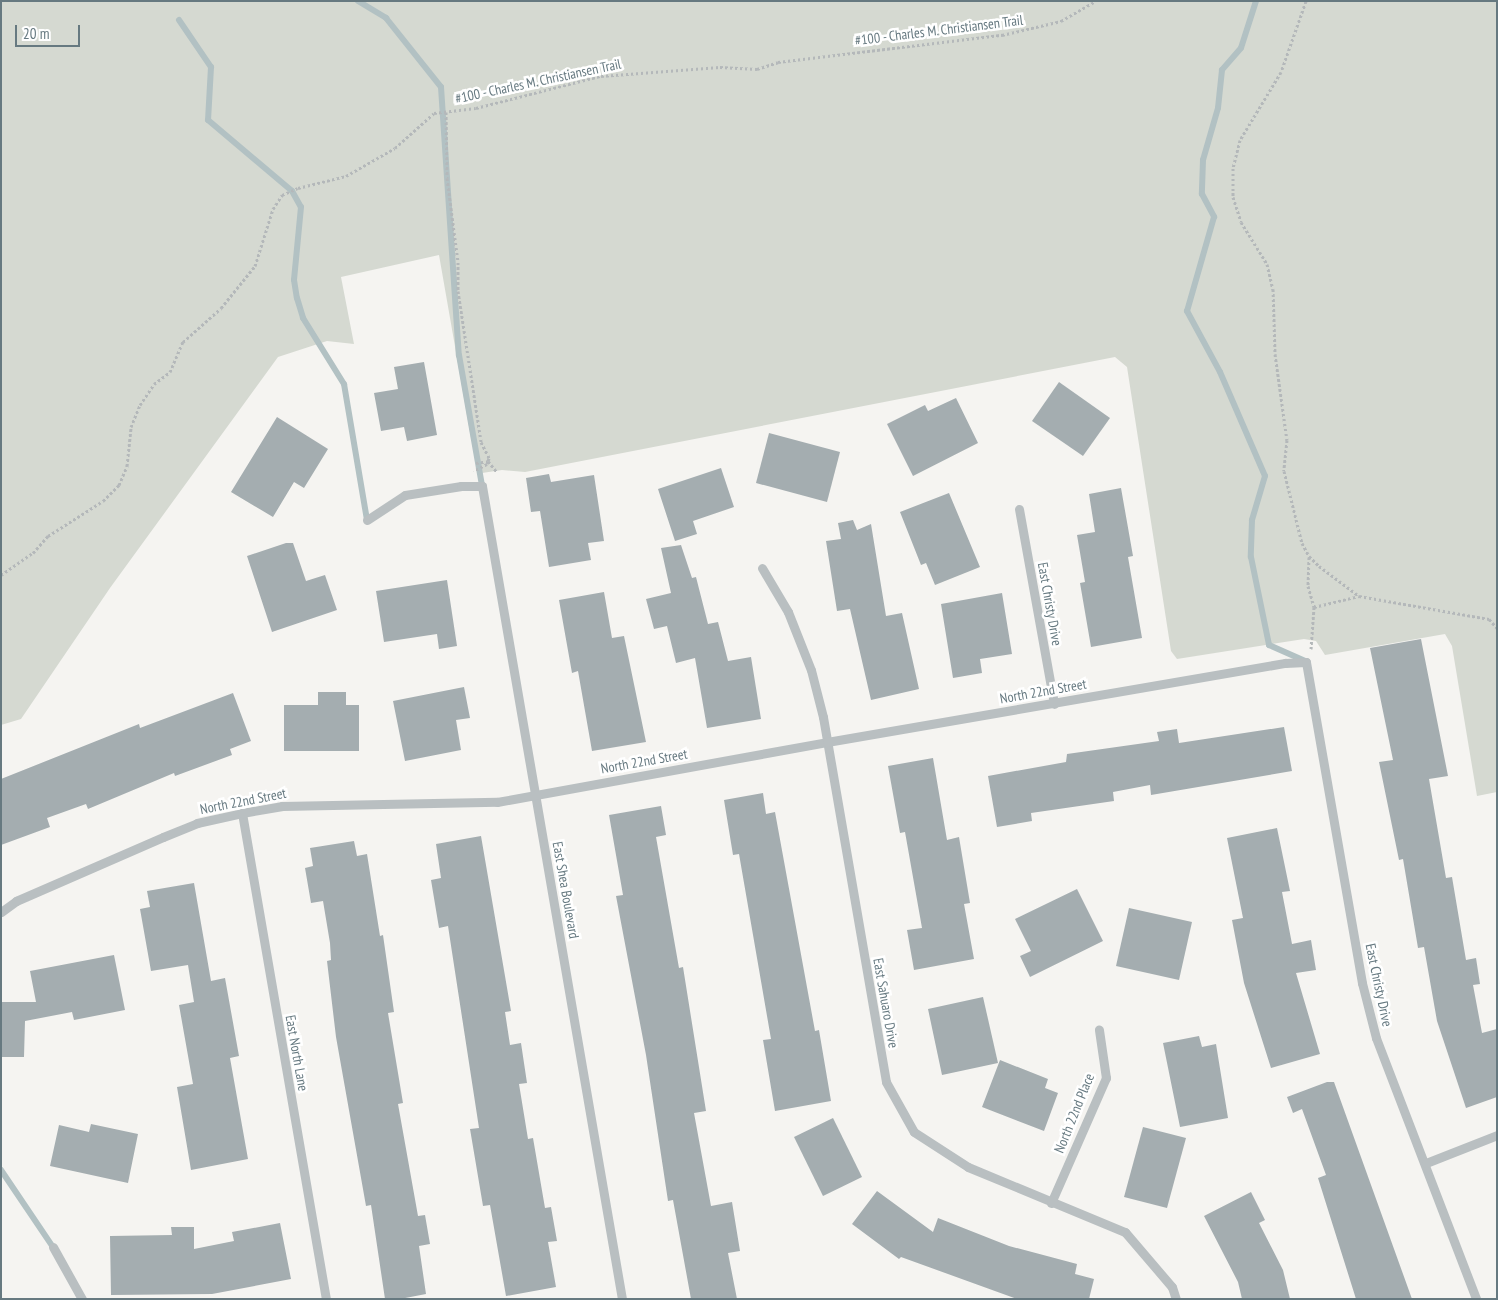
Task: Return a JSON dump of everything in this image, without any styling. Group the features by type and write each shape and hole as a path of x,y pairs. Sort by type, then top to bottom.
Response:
{"street":[{"name":"East Shea Boulevard","path":"471,485 482,486 622,1299"},
{"path":"367,520 405,495 471,485"},
{"name":"East Christy Drive","path":"1019,509 1054,704"},
{"name":"East Sahuaro Drive","path":"762,568 788,612 811,670 827,742 886,1082 914,1132 968,1167 1051,1203 1125,1232 1172,1286 1176,1299"},
{"name":"North 22nd Street","path":"1,912 16,901 163,837 197,824 242,812 282,806 497,802 827,742 1285,663 1306,662"},
{"name":"East Christy Drive","path":"1306,662 1362,983 1376,1038 1426,1163 1476,1299"},
{"name":"East North Lane","path":"242,812 326,1299"},
{"name":"North 22nd Place","path":"1051,1203 1106,1078 1099,1030"},
{"path":"1426,1163 1497,1135"},
{"path":"53,1247 82,1299"}],"path":[{"name":"#100 - Charles M. Christiansen Trail","path":"1,575 33,553 48,536 103,501 119,485 127,466 131,427 140,405 154,384 170,372 183,342 221,308 255,266 273,209 282,195 298,188 346,176 395,148 434,113 476,108 601,76 720,67 757,69 778,62 1002,35 1061,20 1095,1"},
{"path":"1306,1 1281,72 1240,140 1233,168 1233,197 1242,222 1267,264 1273,289 1275,354 1287,440 1284,470 1302,543 1309,556 1358,596"},
{"path":"446,112 447,178 458,262 458,291 469,376 488,461 497,472"},
{"path":"476,462 488,461"},
{"path":"471,485 469,475 488,461"},
{"path":"1306,662 1312,646 1314,607 1308,586 1309,556"},
{"path":"1314,607 1358,596 1489,619 1497,628"}],"shaded area":[{"path":"1,1 1497,1 1497,792 1477,796 1452,646 1445,634 1325,655 1316,641 1304,639 1177,659 1171,651 1127,367 1115,357 525,472 502,470 482,473 471,438 439,255 341,277 354,344 327,341 278,357 110,588 21,719 1,725"}],"building":[{"path":"424,362 437,435 407,441 404,427 381,431 374,393 398,389 394,367"},
{"path":"1059,382 1110,418 1083,456 1032,421"},
{"path":"956,398 978,443 913,476 887,424 925,405 928,411"},
{"path":"277,417 328,449 304,488 294,482 273,517 231,492"},
{"path":"769,433 840,452 827,502 756,483"},
{"path":"721,468 734,507 693,521 697,534 675,541 658,489"},
{"path":"549,474 551,482 594,475 604,541 588,543 591,560 549,567 540,511 531,512 526,478"},
{"path":"1121,488 1133,556 1128,557 1142,638 1091,647 1080,583 1085,582 1077,535 1095,532 1089,494"},
{"path":"949,493 980,567 935,585 926,563 921,565 900,512"},
{"path":"853,520 857,530 871,524 886,616 902,613 919,689 871,700 850,609 837,611 826,541 841,539 838,523"},
{"path":"286,543 293,543 306,581 325,575 337,610 272,632 247,556"},
{"path":"681,545 692,578 696,577 708,624 718,622 728,661 751,657 761,719 707,728 695,658 676,663 667,626 654,629 646,599 671,593 661,548"},
{"path":"447,580 457,646 439,649 437,634 384,642 376,591"},
{"path":"604,592 612,638 624,636 646,742 592,751 578,671 572,673 559,600"},
{"path":"1002,593 1012,654 980,659 982,673 953,678 941,604"},
{"path":"1421,639 1448,776 1429,779 1446,878 1452,877 1466,960 1476,958 1480,984 1473,985 1482,1033 1497,1029 1497,1097 1466,1108 1437,1021 1424,947 1418,948 1403,859 1399,860 1379,762 1393,760 1370,648"},
{"path":"464,687 470,718 456,720 461,750 405,761 393,701"},
{"path":"318,692 346,692 346,705 359,705 359,751 284,751 284,705 318,705"},
{"path":"233,693 251,741 230,749 232,755 175,776 174,773 88,809 86,804 47,818 50,827 1,845 1,779 139,724 140,728"},
{"path":"1284,727 1292,771 1151,795 1150,785 1113,792 1114,801 1031,813 1032,821 997,827 988,776 1066,762 1067,754 1159,741 1157,732 1177,729 1179,743"},
{"path":"933,758 947,840 959,837 970,903 964,904 974,959 914,970 907,930 922,928 905,832 900,833 888,766"},
{"path":"763,793 766,814 775,812 815,1031 819,1030 831,1101 775,1111 763,1040 771,1039 739,854 733,855 724,800"},
{"path":"661,806 666,835 656,837 679,968 683,967 706,1111 694,1113 711,1206 732,1202 740,1251 728,1253 737,1299 691,1299 673,1200 668,1201 646,1055 616,896 623,895 609,815"},
{"path":"1277,828 1290,891 1282,892 1292,944 1311,940 1316,970 1296,973 1320,1054 1271,1068 1244,983 1232,920 1243,918 1227,838"},
{"path":"481,836 511,1011 505,1012 510,1045 521,1043 527,1083 519,1084 528,1139 533,1138 545,1208 551,1207 557,1241 548,1242 556,1287 506,1296 490,1205 483,1206 470,1129 479,1128 448,926 439,928 431,880 441,878 436,844"},
{"path":"354,841 357,856 367,854 380,936 383,935 394,1012 388,1013 403,1103 398,1104 418,1216 425,1215 430,1244 419,1246 426,1294 400,1299 385,1299 371,1205 366,1206 336,1037 327,961 331,960 330,943 323,901 311,903 305,868 313,866 310,848"},
{"path":"194,883 211,981 225,978 239,1056 230,1058 248,1159 191,1170 177,1087 193,1084 179,1005 194,1002 188,965 151,971 140,909 150,907 147,891"},
{"path":"1077,889 1103,941 1030,977 1020,956 1031,951 1015,919"},
{"path":"1129,908 1192,922 1179,980 1116,966"},
{"path":"114,955 125,1010 74,1020 72,1012 25,1021 24,1057 1,1057 1,1002 36,1002 30,971"},
{"path":"983,997 998,1063 942,1075 928,1009"},
{"path":"1199,1036 1202,1047 1216,1044 1228,1118 1180,1127 1163,1043"},
{"path":"1000,1060 1048,1079 1045,1088 1058,1093 1044,1131 982,1107"},
{"path":"1327,1082 1334,1082 1412,1299 1356,1299 1318,1178 1326,1175 1302,1109 1293,1113 1287,1097"},
{"path":"833,1118 862,1177 823,1196 794,1137"},
{"path":"91,1124 138,1134 128,1183 50,1166 59,1125 89,1132"},
{"path":"1143,1127 1186,1138 1167,1208 1124,1197"},
{"path":"877,1191 933,1232 938,1218 1009,1246 1077,1264 1075,1274 1094,1279 1089,1299 1017,1299 901,1257 899,1259 852,1224"},
{"path":"1251,1192 1265,1220 1259,1223 1283,1270 1290,1299 1242,1299 1238,1282 1204,1216"},
{"path":"280,1223 291,1279 212,1294 111,1295 110,1236 172,1235 171,1227 194,1227 194,1249 234,1241 232,1232"}],"waterway":[{"path":"358,1 386,18 441,87 459,355 482,486"},
{"path":"1256,1 1241,48 1222,70 1218,108 1203,160 1202,194 1214,217 1187,311 1220,372 1265,476 1252,520 1251,557 1269,645 1305,661"},
{"path":"179,20 211,67 208,120 292,191 301,207 294,280 297,298 303,318 344,384 367,520"},
{"path":"1,1170 53,1247"}]}
